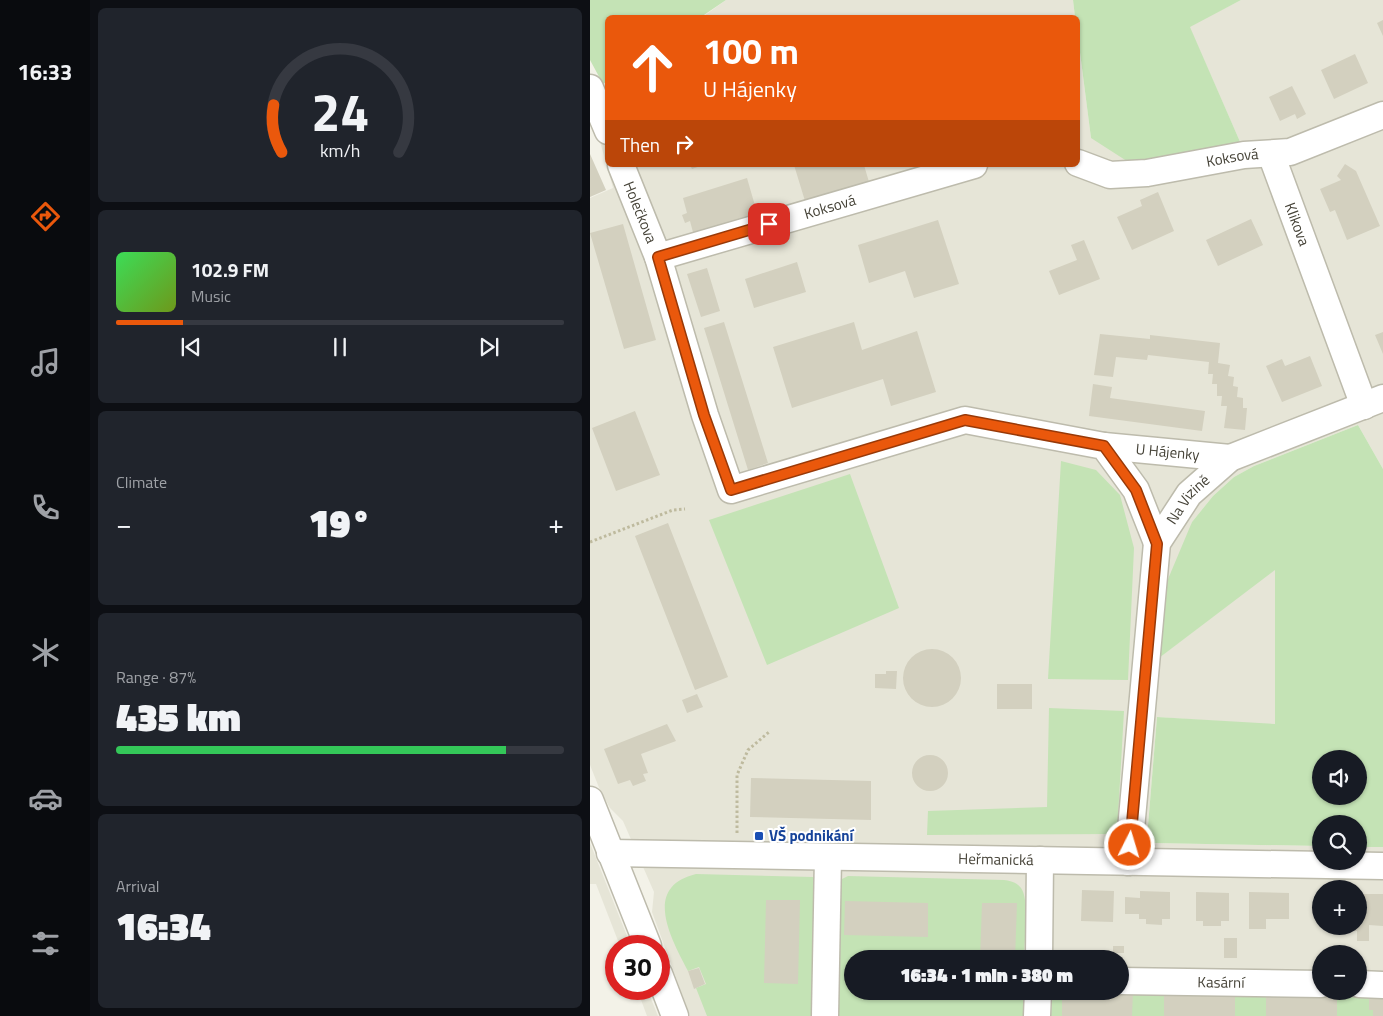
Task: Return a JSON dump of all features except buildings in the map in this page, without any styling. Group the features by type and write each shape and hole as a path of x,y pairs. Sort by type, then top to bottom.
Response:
{"street":[{"path":"591,91 605,124"},
{"path":"1271,154 1290,152 1383,115"},
{"name":"Koksová","path":"1080,164 1110,175 1147,173 1244,155 1271,154"},
{"name":"Klikova","path":"1271,154 1374,402"},
{"name":"Holečkova","path":"622,167 658,257 704,415 731,490"},
{"name":"Koksová","path":"658,257 967,167"},
{"name":"Na Vizině","path":"1128,862 1157,544 1189,494 1230,458 1374,402"},
{"name":"U Hájenky","path":"731,490 965,420 1104,446 1230,458"},
{"name":"U Hájenky","path":"1104,446 1136,490 1157,544"},
{"path":"590,800 644,935"},
{"name":"Heřmanická","path":"610,853 1383,866"},
{"path":"825,1016 828,857"},
{"path":"1039,950 1040,860"},
{"name":"Kasární","path":"1129,981 1312,984"},
{"path":"1367,984 1383,985"},
{"path":"670,1000 676,1016"},
{"path":"1037,1016 1038,1000"}],"path":[{"path":"590,542 674,510 685,510"},
{"path":"737,839 737,774 748,750 769,732"}],"shaded area":[{"path":"726,0 1073,0 1075,15 705,15"},
{"path":"1241,0 1383,0 1383,469 1358,425 1254,466 1234,477 1213,496 1192,522 1160,657 1275,569 1275,725 1157,717 1147,838 1153,843 1312,846 1312,870 1367,870 1367,847 1383,847 1383,1016 690,1016 670,961 670,935 660,935 652,912 654,892 623,821 610,808 590,765 590,198 613,188 607,167 1080,167 1080,53 1091,138 1241,144 1189,26"},
{"path":"605,102 605,159 592,113"},
{"path":"590,843 627,935 616,935 596,884 590,884"},
{"path":"641,1000 651,1000 658,1016 647,1016"}],"green space":[{"path":"590,0 726,0 704,15 605,15 605,82 603,84 590,60"},
{"path":"1073,0 1241,0 1190,27 1241,144 1133,165 1091,138 1080,53 1080,15 1075,15"},
{"path":"1358,425 1383,469 1383,847 1367,847 1367,815 1312,815 1312,846 1153,843 1147,838 1157,717 1275,724 1275,570 1159,658 1163,591 1192,522 1213,496 1234,477 1254,466"},
{"path":"1061,461 1096,470 1120,495 1134,548 1128,680 1048,679"},
{"path":"850,474 899,608 767,665 709,520"},
{"path":"1049,708 1124,711 1117,834 927,835 928,811 1047,807"},
{"path":"696,874 813,877 816,880 813,1016 707,1016 696,988 706,984 699,967 688,971 674,944 665,915 665,902 670,890 679,881"},
{"path":"848,876 1004,880 1018,884 1024,894 1025,902 1024,950 844,950 844,1000 1023,1000 1023,1016 830,1016 840,880"},
{"path":"1383,987 1383,1016 1051,1016 1052,1000 1129,1000 1129,991 1312,991 1312,1000 1367,1000 1367,990"}],"place":[{"name":"VŠ podnikání","path":"759,836"}],"route":[{"path":"769,224 658,257 704,415 731,490 965,420 1104,446 1136,490 1157,544 1130,845"}]}
